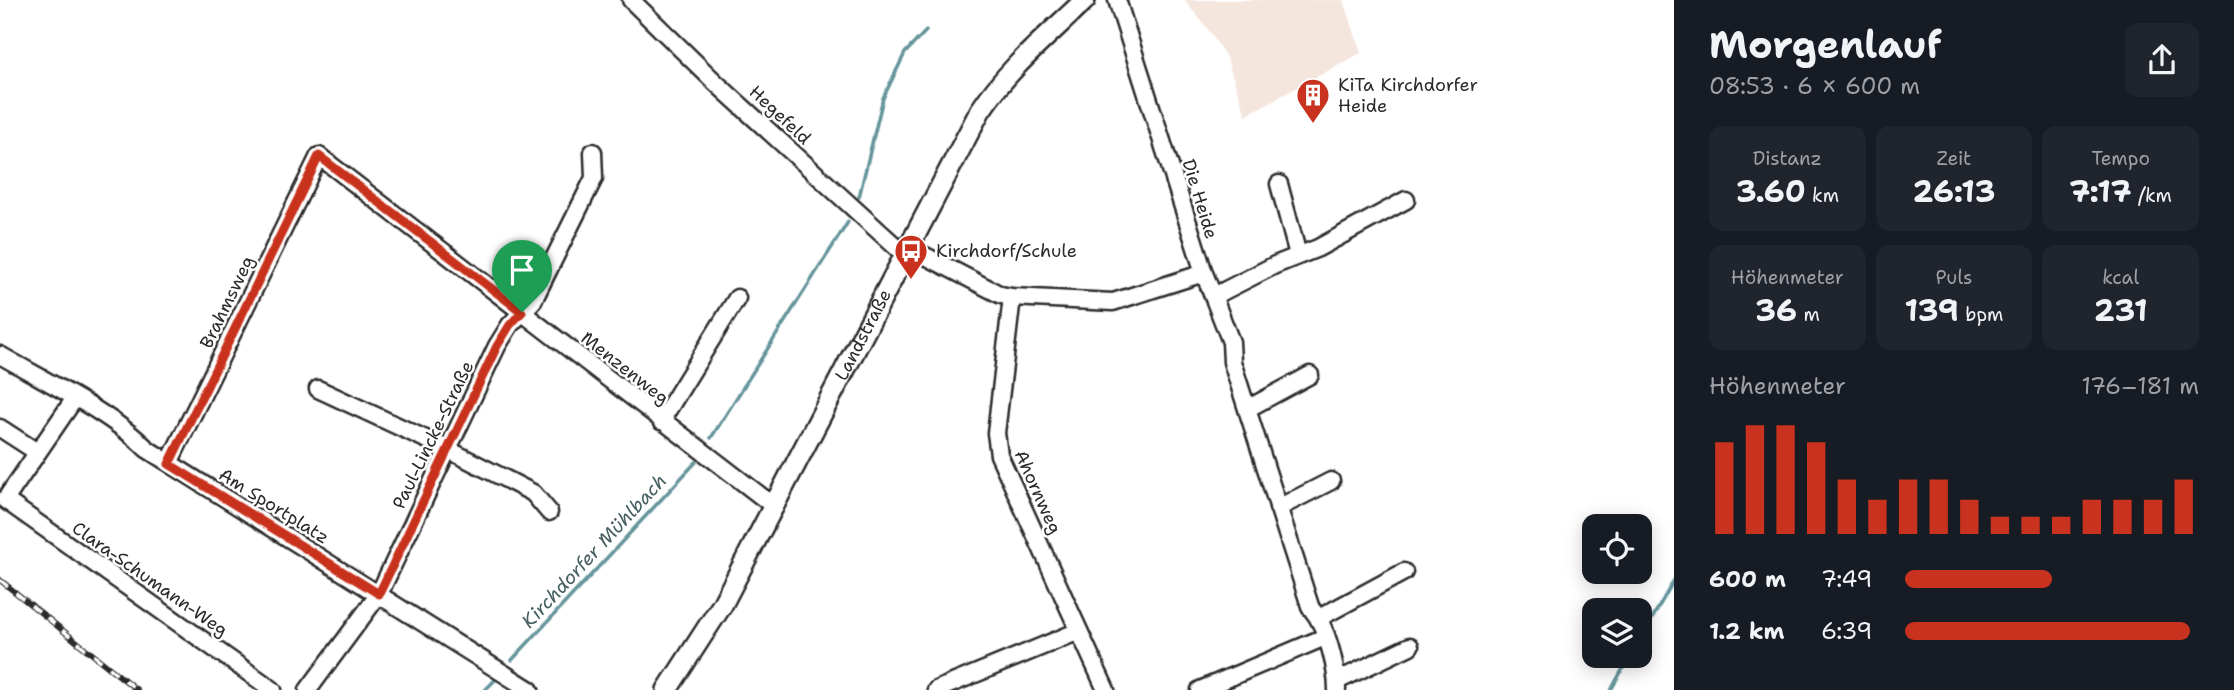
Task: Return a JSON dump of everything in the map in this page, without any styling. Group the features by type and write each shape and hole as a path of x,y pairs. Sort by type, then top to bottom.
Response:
{"street":[{"name":"Hegefeld","path":"631,0 716,83 907,252 1002,295 1012,297 1113,302 1203,274"},
{"name":"Landstraße","path":"667,690 722,605 775,507 980,111 994,90 1085,0"},
{"name":"Die Heide","path":"1117,0 1203,274 1231,342 1232,362 1310,606 1319,618 1337,686 1410,646"},
{"name":"Paul-Lincke-Straße","path":"308,690 379,594 497,346 510,325 533,301 594,178 593,152"},
{"name":"Menzenweg","path":"319,156 775,507"},
{"name":"Brahmsweg","path":"169,464 319,156"},
{"path":"1279,184 1298,255"},
{"path":"1214,296 1318,248 1406,200"},
{"name":"Ahornweg","path":"1012,297 996,432 999,455 1106,690"},
{"path":"662,421 737,298"},
{"name":"Am Sportplatz","path":"0,355 75,398 135,437 147,450 530,690"},
{"path":"1247,409 1310,375"},
{"path":"318,389 447,449 533,493 549,512"},
{"name":"Clara-Schumann-Weg","path":"75,398 2,498 273,690"},
{"path":"0,428 37,452"},
{"path":"1279,508 1331,481"},
{"path":"1319,618 1404,572"},
{"path":"936,690 1079,631"},
{"path":"1200,690 1325,637"}],"shaded area":[{"path":"1184,0 1344,0 1361,53 1246,115 1226,57 1208,29"}],"waterway":[{"name":"Kirchdorfer Mühlbach","path":"859,197 883,98 905,53 926,31"},
{"name":"Kirchdorfer Mühlbach","path":"711,438 848,222"},
{"name":"Kirchdorfer Mühlbach","path":"512,660 696,462"},
{"path":"1652,619 1674,580"},
{"path":"1611,690 1623,668"},
{"name":"Kirchdorfer Mühlbach","path":"485,690 496,679"}],"railway":[{"path":"0,580 137,690"}],"place":[{"name":"KiTa Kirchdorfer Heide","path":"1313,125"},
{"name":"Kirchdorf/Schule","path":"911,281"}],"route":[{"path":"319,156 522,312 497,346 379,594 169,464 319,156"}]}
